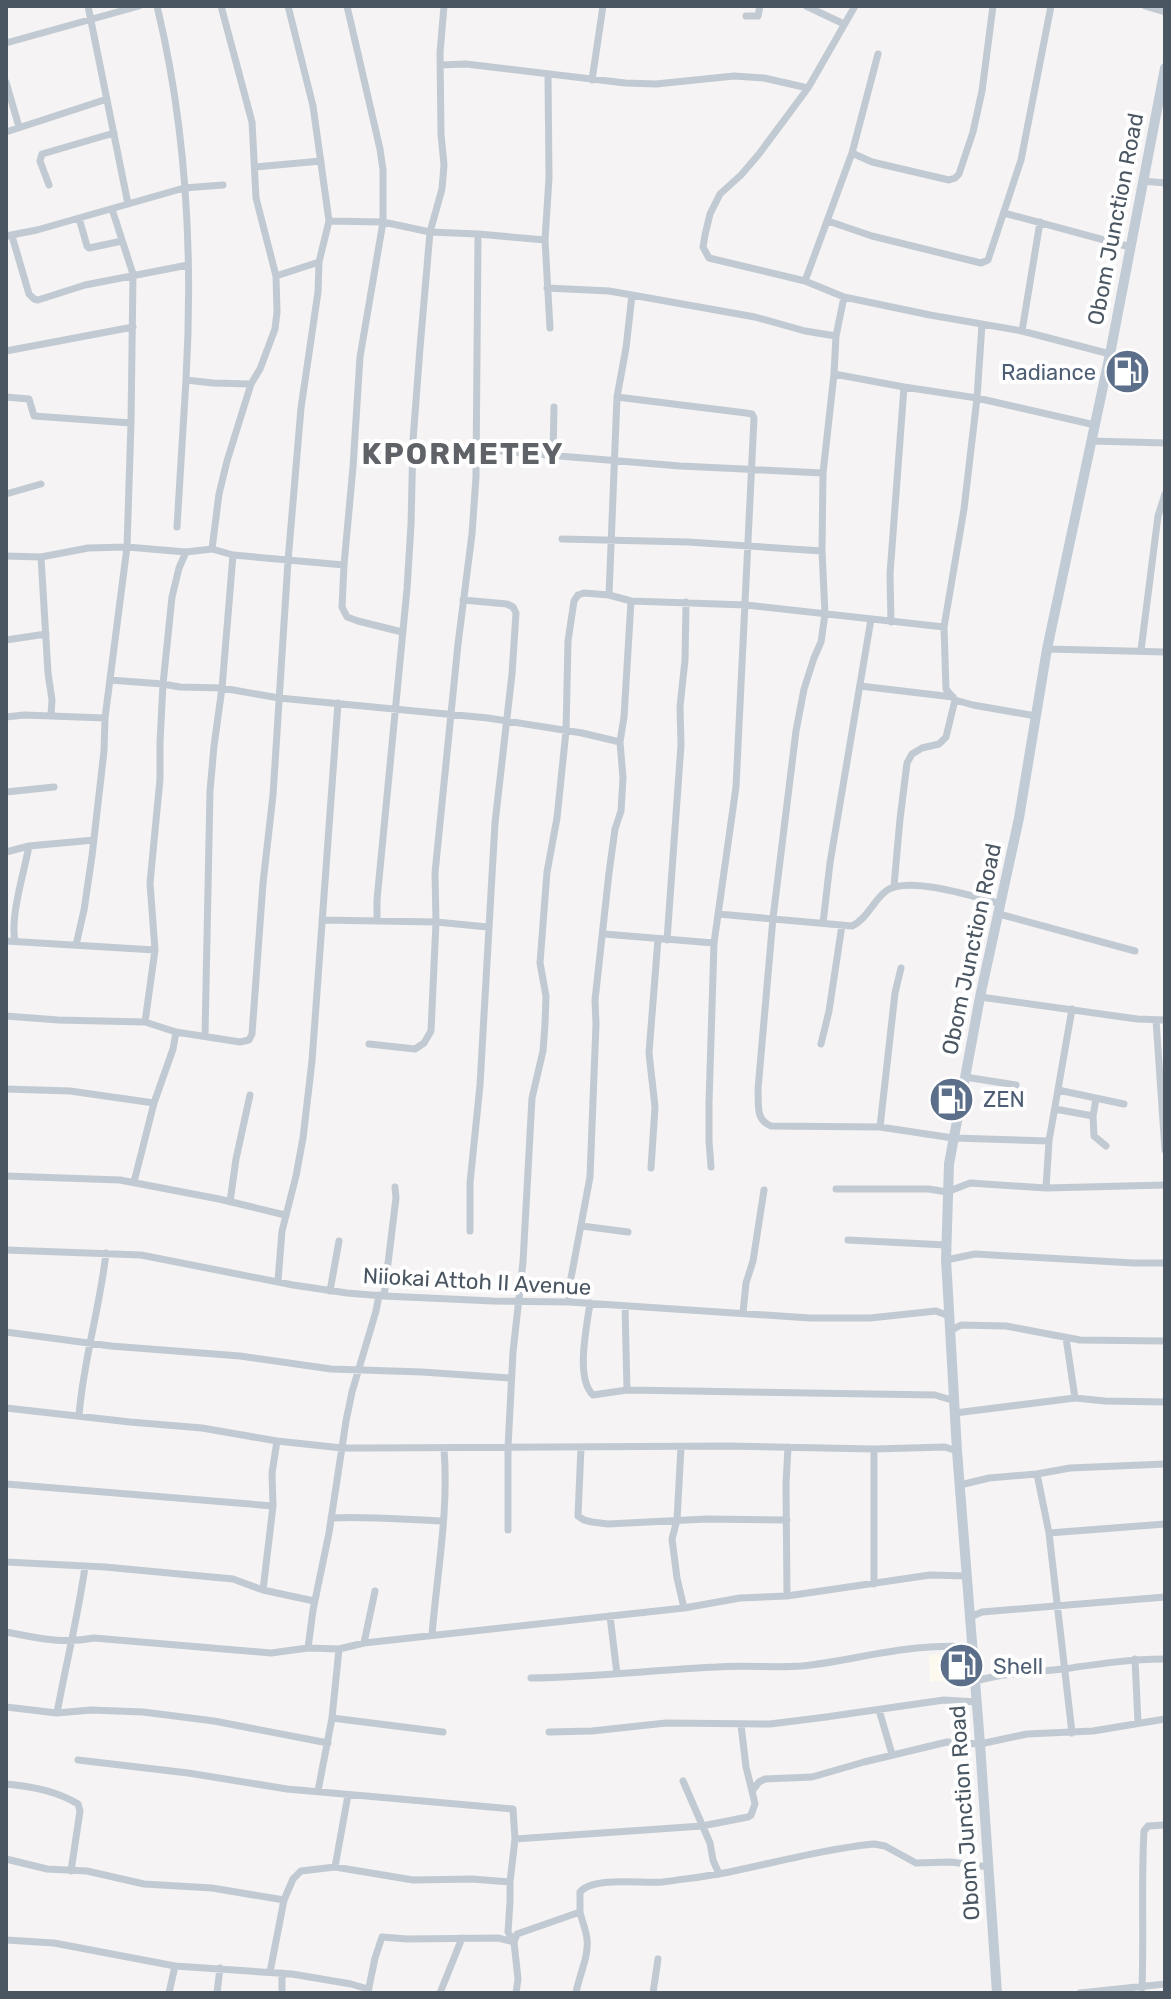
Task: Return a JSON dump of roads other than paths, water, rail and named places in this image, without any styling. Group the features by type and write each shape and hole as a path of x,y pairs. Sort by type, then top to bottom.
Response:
{"main road":[{"name":"Obom Junction Road","path":"997,1993 957,1451 946,1260 947,1192 953,1138 1000,909 1047,649 1110,354 1143,181 1161,108 1165,68"}],"street":[{"path":"88,6 128,204"},
{"path":"6,43 139,6"},
{"path":"157,6 176,96 188,265 189,310 177,527"},
{"path":"212,549 227,461 251,384 275,329 277,312 276,276 256,198 252,122 221,6"},
{"path":"6,1016 145,1022 176,1032 240,1042 249,1040 252,1034 301,408 318,292 319,262 329,221 313,106 288,6"},
{"path":"347,6 380,149 383,222 360,357 342,607 347,617 402,632"},
{"path":"377,921 397,710 411,525 413,440 430,232 442,189 444,165 440,65 444,6"},
{"path":"592,80 603,6"},
{"path":"746,16 758,16 760,6"},
{"path":"806,6 844,24"},
{"path":"855,6 808,88 759,154 720,194 710,214 703,247 709,258 805,281 844,297 1022,331 1110,354"},
{"path":"852,153 872,162 949,180 959,174 982,91 993,6"},
{"path":"828,221 872,236 981,263 988,260 1021,160 1051,6"},
{"path":"1145,6 1165,12"},
{"path":"805,281 852,153 878,54"},
{"path":"440,65 479,66 592,80 656,84 734,76 764,78 808,88"},
{"path":"548,75 549,178 545,240 550,328"},
{"path":"6,82 19,127"},
{"path":"6,132 107,99"},
{"path":"49,185 40,161 42,154 114,133"},
{"path":"255,167 321,161"},
{"path":"1143,181 1165,183"},
{"path":"188,265 85,285 38,300 29,294 9,236 184,188 223,185"},
{"path":"76,945 94,840 105,718 127,547 133,274 112,209"},
{"path":"1004,213 1130,247"},
{"path":"79,218 89,248 122,241"},
{"path":"329,221 383,222 430,232 545,240"},
{"path":"1022,331 1040,222"},
{"path":"369,1044 415,1049 424,1043 431,1031 435,873 472,534 478,234"},
{"path":"276,276 319,262"},
{"path":"547,288 609,291 755,317 836,336"},
{"path":"609,595 617,397 632,295"},
{"path":"844,297 836,336 823,473 825,614 821,642 804,689 796,731 773,918 758,1089 759,1117 771,1126 880,1127 953,1138 1049,1141"},
{"path":"954,698 946,689 944,627 964,509 982,324"},
{"path":"6,351 133,327"},
{"path":"834,374 977,398 1095,425"},
{"path":"186,380 251,384"},
{"path":"891,622 890,574 904,387"},
{"path":"6,397 29,399 34,416 131,423"},
{"path":"617,397 752,414 754,418 736,787 714,943 709,1103 711,1167"},
{"path":"553,454 554,407"},
{"path":"1092,441 1165,443"},
{"path":"476,449 680,466 823,473"},
{"path":"6,494 41,484"},
{"path":"1141,650 1158,516 1165,494"},
{"path":"562,539 688,542 822,551"},
{"path":"6,556 41,557 88,548 127,547 186,552 212,549 233,555 344,565"},
{"path":"145,1022 155,950 150,883 160,779 163,684 172,597 186,552"},
{"path":"205,1036 210,791 233,555"},
{"path":"41,557 51,715"},
{"path":"508,1530 511,1378 523,1262 532,1098 543,1051 545,1024 546,996 540,963 547,872 566,731 568,641 574,601 584,593 631,601 746,605 944,627"},
{"path":"463,600 507,604 516,613 495,823 480,1085 470,1183 470,1231"},
{"path":"569,1302 590,1177 595,1000 615,829 621,811 623,778 620,742 631,601"},
{"path":"651,1168 655,1107 649,1053 681,745 686,602"},
{"path":"823,923 830,863 871,619"},
{"path":"6,640 46,634"},
{"path":"1047,649 1165,652"},
{"path":"110,680 222,688 279,698 507,721 620,742"},
{"path":"860,686 954,698 973,705 1036,716"},
{"path":"894,886 907,763 912,754 939,744 946,737 954,698"},
{"path":"278,1281 282,1231 296,1176 311,1074 338,703"},
{"path":"6,717 51,715 105,718"},
{"path":"6,792 54,787"},
{"path":"6,852 29,846 94,840"},
{"path":"29,846 10,941 155,950"},
{"path":"718,914 852,926 860,922 884,892 905,884 950,890 1135,951"},
{"path":"322,920 436,922 488,927"},
{"path":"821,1044 842,925"},
{"path":"604,934 714,943"},
{"path":"880,1127 895,993 901,968"},
{"path":"980,997 1160,1020 1165,1150"},
{"path":"1046,1188 1049,1141 1072,1009"},
{"path":"134,1182 176,1032"},
{"path":"965,1077 1016,1085"},
{"path":"6,1089 70,1091 154,1103"},
{"path":"1058,1090 1124,1104"},
{"path":"230,1202 250,1095"},
{"path":"1096,1099 1094,1136 1106,1146"},
{"path":"1055,1109 1093,1116"},
{"path":"6,1176 134,1182 285,1215"},
{"path":"836,1189 929,1189 947,1192 970,1183 1046,1188 1165,1185"},
{"path":"308,1648 352,1392 381,1295 395,1187"},
{"path":"743,1313 764,1190"},
{"path":"582,1226 628,1232"},
{"path":"848,1240 946,1245"},
{"path":"330,1291 339,1241"},
{"name":"Niiokai Attoh II Avenue","path":"6,1250 160,1258 330,1291 381,1295 590,1303 810,1318 854,1318 936,1311 949,1316"},
{"path":"79,1416 83,1377 99,1305 106,1253"},
{"path":"946,1260 975,1254 1165,1263"},
{"path":"590,1303 584,1379 593,1395 627,1390 935,1395 955,1401"},
{"path":"625,1306 627,1390"},
{"path":"950,1331 961,1325 1006,1326 1066,1338 1165,1341"},
{"path":"6,1332 89,1343 240,1356 318,1368 511,1378"},
{"path":"1066,1338 1075,1398"},
{"path":"955,1413 1075,1398 1165,1402"},
{"path":"6,1408 202,1428 342,1448 945,1447 957,1451"},
{"path":"263,1590 277,1441"},
{"path":"581,1447 578,1516 584,1520 608,1524 677,1520 787,1520"},
{"path":"681,1447 677,1520 672,1539 684,1608"},
{"path":"787,1596 788,1447"},
{"path":"432,1635 446,1478 444,1449"},
{"path":"874,1449 874,1584"},
{"path":"960,1485 989,1478 1070,1468 1165,1464"},
{"path":"1037,1474 1049,1533 1072,1733"},
{"path":"6,1484 273,1506"},
{"path":"331,1518 443,1521"},
{"path":"1049,1533 1165,1524"},
{"path":"6,1562 105,1567 233,1579 263,1590 314,1601"},
{"path":"57,1713 85,1567"},
{"path":"6,1632 44,1640 73,1642 94,1638 271,1653 308,1648 339,1649 364,1643 684,1608 740,1598 787,1596 930,1575 967,1576"},
{"path":"364,1643 375,1591"},
{"path":"970,1617 982,1612 1165,1597"},
{"path":"610,1616 617,1674"},
{"path":"531,1678 718,1667 801,1666 895,1649 961,1645 972,1650"},
{"path":"318,1791 332,1718 339,1649"},
{"path":"1135,1659 1138,1723"},
{"path":"976,1681 999,1675 1135,1659 1165,1659"},
{"path":"549,1732 666,1723 741,1725 801,1721 944,1700 977,1702"},
{"path":"6,1707 57,1713 91,1710 157,1714 214,1721 328,1743"},
{"path":"879,1710 892,1754"},
{"path":"332,1718 443,1732"},
{"path":"752,1791 765,1779 812,1777 947,1742 980,1744 1027,1734 1072,1733 1165,1719"},
{"path":"515,1839 702,1826 748,1817 755,1804 746,1767 741,1725"},
{"path":"78,1760 287,1789 513,1809 515,1839 508,1932 514,1942 518,1979 516,1993"},
{"path":"683,1781 710,1843 719,1874"},
{"path":"6,1784 53,1793 78,1804 80,1811 71,1871"},
{"path":"335,1867 348,1795"},
{"path":"1142,1988 1144,1831 1148,1826 1165,1825"},
{"path":"576,1993 588,1941 580,1912 583,1887 719,1874 874,1844 885,1846 916,1863 951,1862 988,1867"},
{"path":"6,1859 47,1869 87,1871 144,1884 212,1888 284,1900"},
{"path":"270,1972 284,1900 297,1873 335,1867 413,1880 510,1882"},
{"path":"514,1942 517,1934 580,1912"},
{"path":"6,1940 54,1943 175,1966 282,1973 351,1984 368,1991 382,1937 498,1938 514,1942"},
{"path":"440,1993 462,1938"},
{"path":"653,1993 658,1959"},
{"path":"169,1993 175,1966"},
{"path":"217,1993 220,1968"},
{"path":"282,1973 282,1993"},
{"path":"1080,1993 1165,1984"}],"place":[{"name":"Radiance","path":"1127,372"},
{"name":"ZEN","path":"952,1099"},
{"name":"Shell","path":"962,1666"}],"district":[{"name":"KPORMETEY","path":"463,454"}]}
